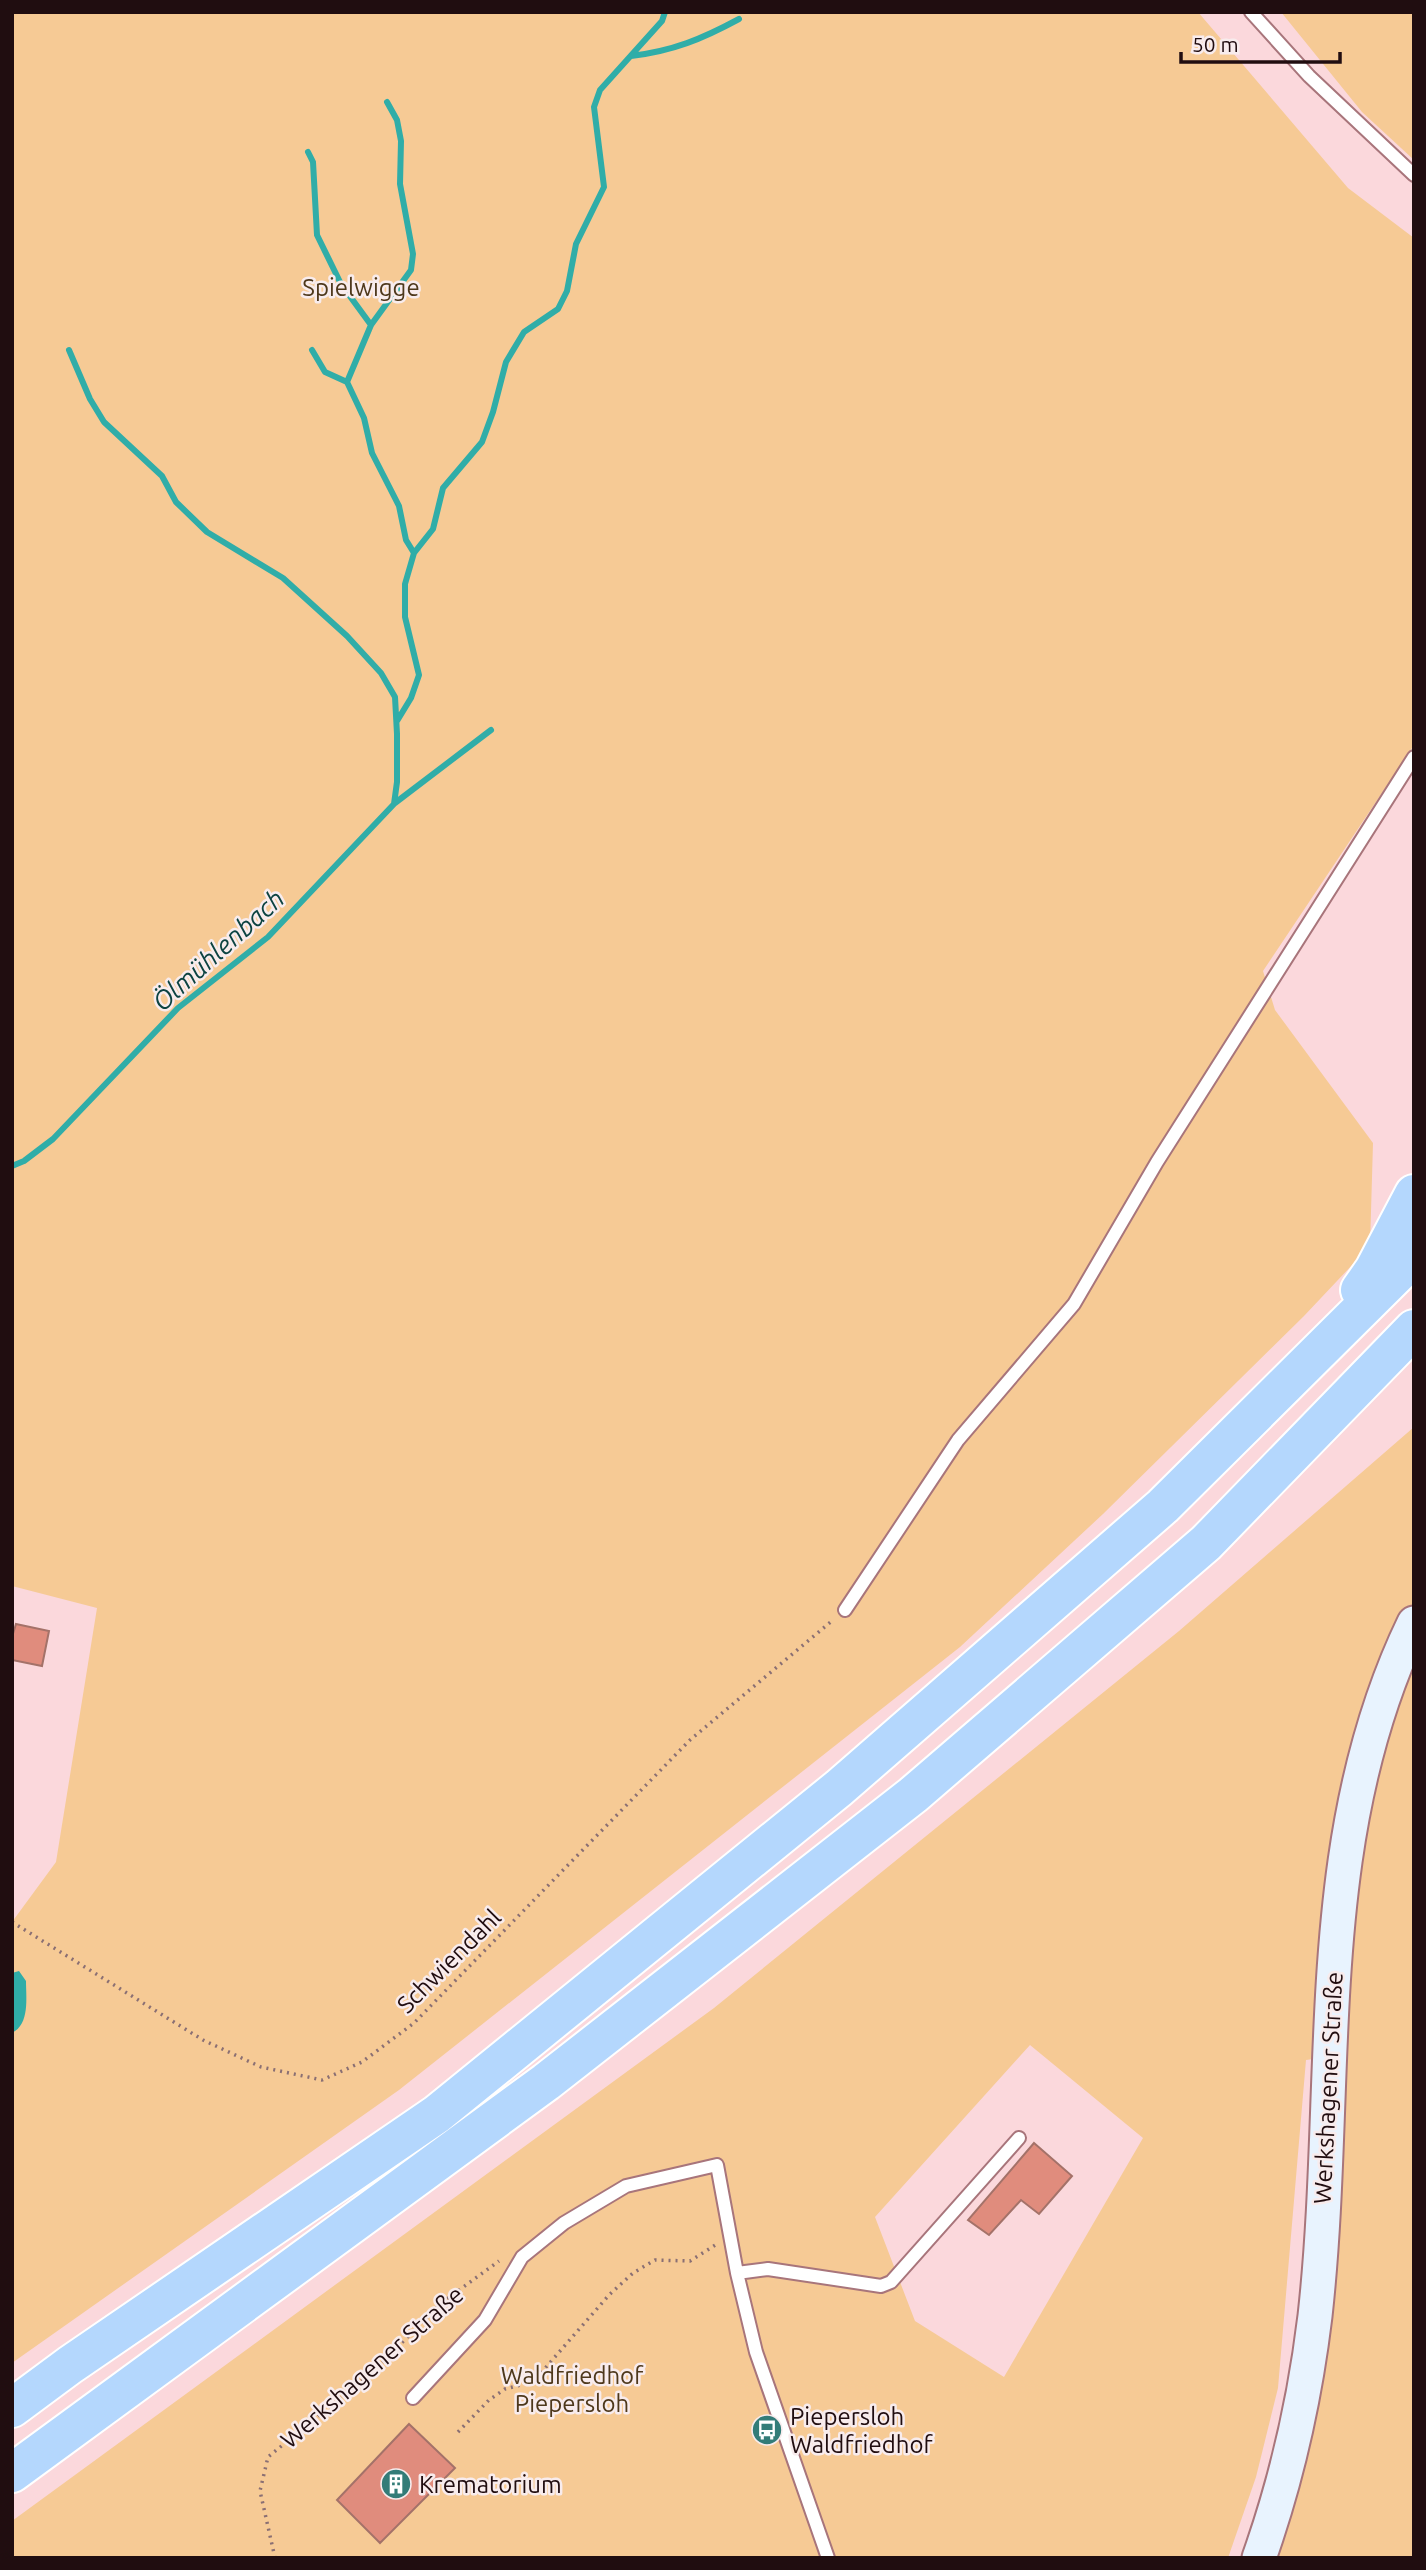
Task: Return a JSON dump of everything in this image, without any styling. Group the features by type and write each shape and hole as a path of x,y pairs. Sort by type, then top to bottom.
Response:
{"highway":[{"path":"1308,1363 1374,1270 1414,1194"},
{"path":"12,2408 70,2365 448,2105 839,1788 1163,1506 1414,1257"},
{"path":"14,2473 546,2082 914,1795 1206,1543 1414,1329"}],"main road":[{"name":"Werkshagener Straße","path":"1259,2558 1279,2500 1298,2427 1315,2315 1322,2221 1333,1968 1343,1861 1358,1786 1379,1715 1414,1623"}],"lane":[{"path":"1251,12 1309,76 1414,175"},
{"path":"845,1610 958,1440 1074,1304 1157,1162 1414,757"},
{"path":"737,2273 768,2269 881,2286 891,2282 1019,2138"},
{"name":"Werkshagener Straße","path":"413,2398 485,2320 523,2257 564,2223 626,2186 717,2165 737,2273 756,2352 828,2558"}],"path":[{"name":"Schwiendahl","path":"12,1922 203,2040 261,2067 322,2080 362,2063 414,2023 690,1740 845,1610"},
{"path":"457,2432 489,2400 505,2389 533,2382 609,2295 633,2273 655,2260 691,2261 730,2236"},
{"name":"Werkshagener Straße","path":"275,2558 260,2491 268,2458 376,2370 440,2304 501,2260"}],"green space":[{"name":"Spielwigge","path":"12,12 1198,12 1348,188 1414,238 1414,745 1263,971 1275,1010 1373,1143 1370,1246 1304,1316 1103,1514 960,1647 399,2090 12,2363 12,1922 56,1862 97,1608 12,1586"},
{"path":"1281,12 1414,12 1414,160 1362,112"},
{"name":"Waldfriedhof Piepersloh","path":"1414,1427 1414,2558 1259,2558 1291,2450 1321,2058 1306,2060 1278,2388 1256,2477 1228,2558 12,2558 12,2521 714,2008 1179,1631","holes":["1030,2045 1143,2138 1004,2377 915,2321 875,2217"]}],"water":[{"path":"19,1971 26,1981 26,2010 22,2023 12,2033 12,1973"}],"building":[{"path":"16,1624 49,1631 42,1666 12,1660 12,1637"},
{"path":"1034,2143 1072,2176 1039,2214 1021,2200 989,2235 968,2220"},
{"name":"Krematorium","path":"409,2424 455,2468 380,2543 337,2500"}],"waterway":[{"path":"397,721 411,698 419,675 405,617 405,584 414,553 433,529 443,488 482,442 506,362 524,332 558,309 567,291 576,244 604,187 594,107 600,90 662,21 665,12"},
{"path":"631,56 687,43 739,19"},
{"path":"387,102 397,120 401,141 400,184 413,254 411,270 371,325 347,382 364,418 372,453 399,506 406,540 414,553"},
{"path":"308,152 313,162 317,235 341,284 371,325"},
{"name":"Ölmühlenbach","path":"12,1166 24,1161 53,1139 178,1008 268,937 394,804 397,782 395,697 381,673 347,636 283,578 207,532 176,502 162,476 104,422 90,399 69,350"},
{"path":"312,350 325,372 347,382"},
{"path":"395,803 491,730"}],"place":[{"name":"Piepersloh Waldfriedhof","path":"767,2430"},
{"name":"Krematorium","path":"396,2484"}]}
